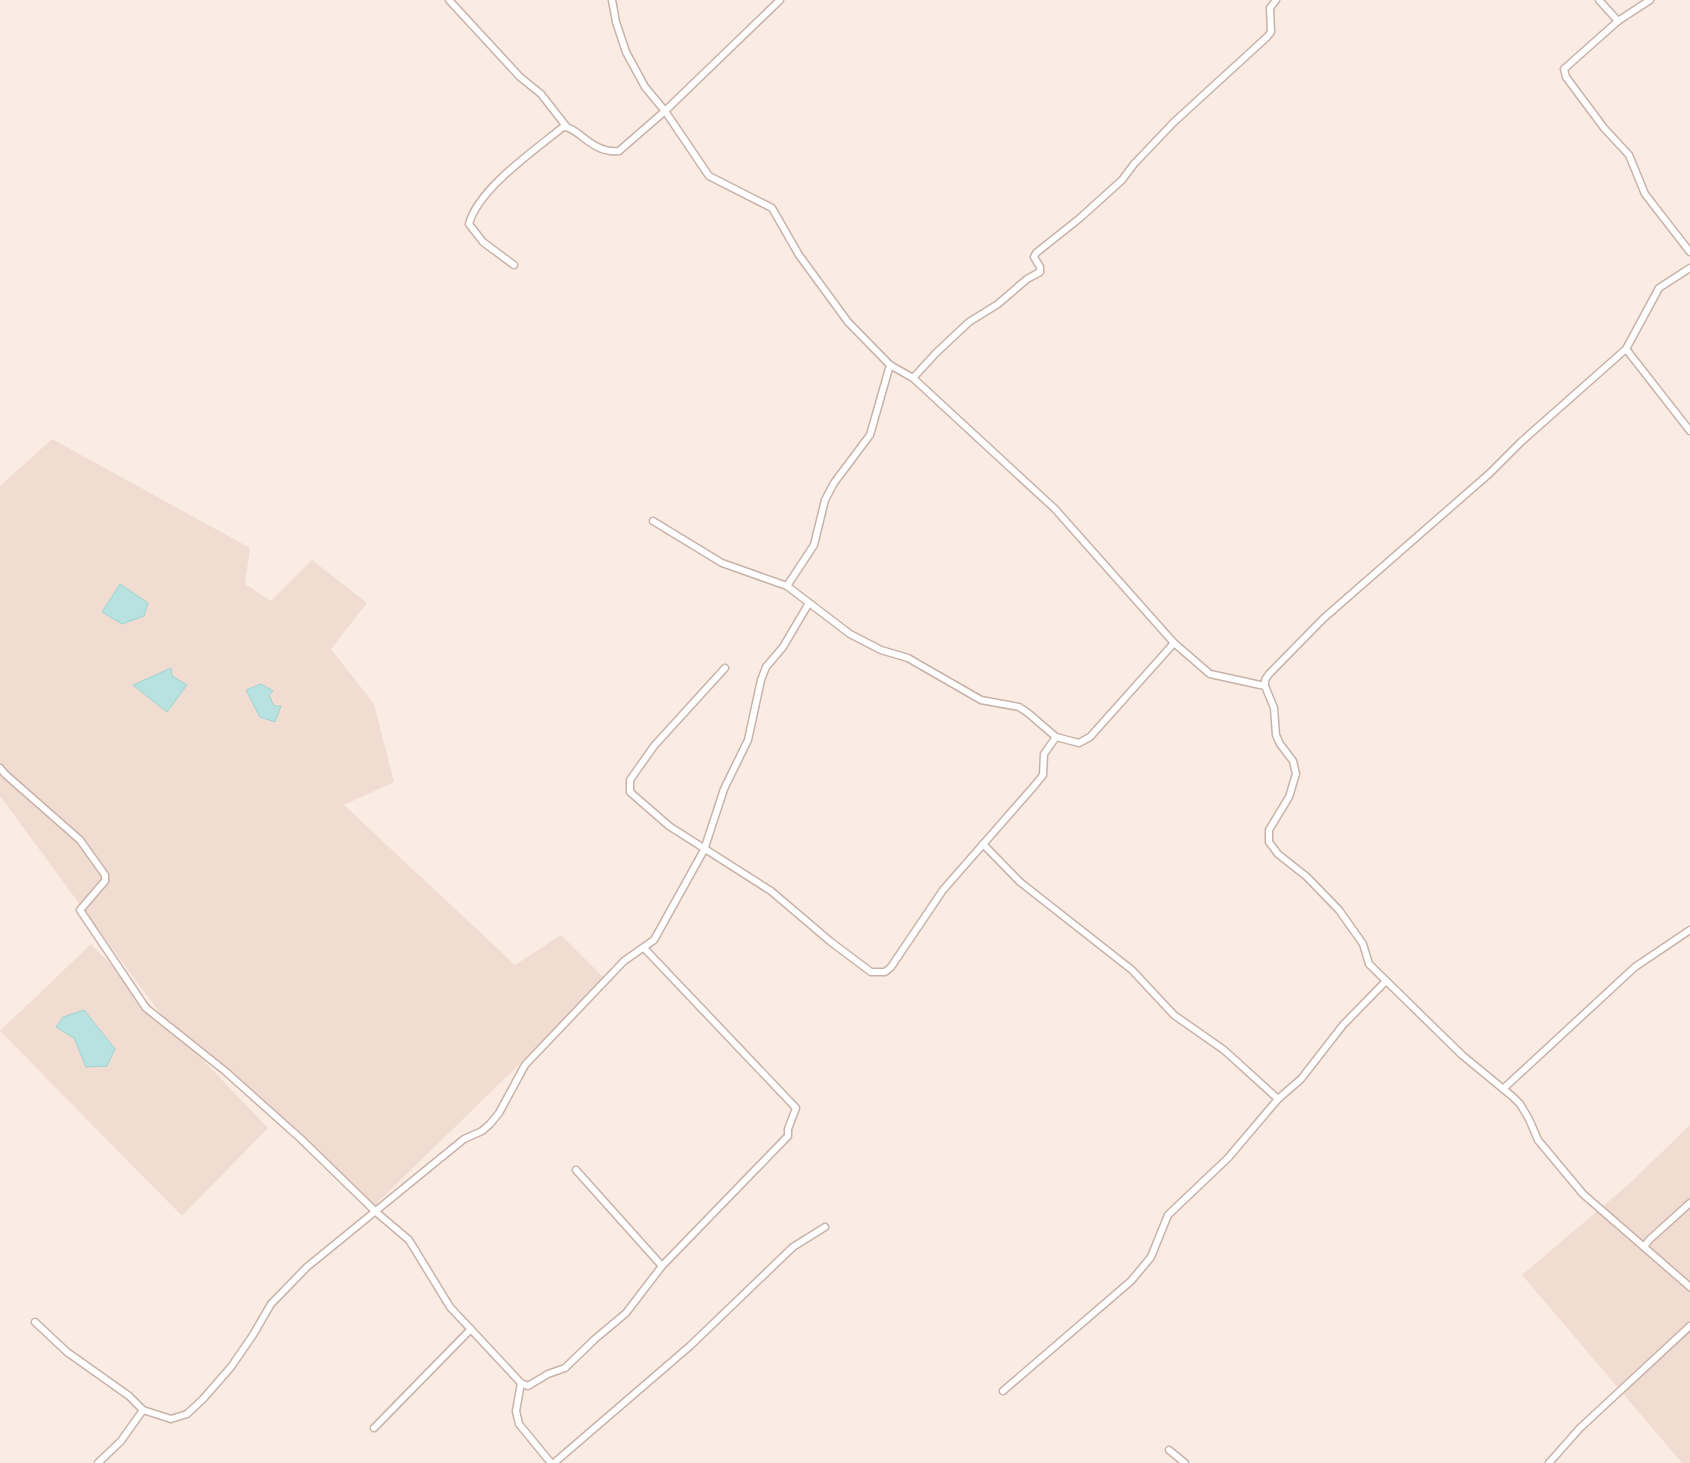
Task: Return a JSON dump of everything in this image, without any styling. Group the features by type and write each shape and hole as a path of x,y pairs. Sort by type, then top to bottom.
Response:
{"street":[{"path":"449,0 520,77 541,94 566,126 592,146 610,152 619,152 665,111 780,0"},
{"path":"612,0 616,22 626,52 645,86 665,111 709,176 772,208 799,255 848,322 890,364 913,378 1055,509 1174,643 1210,674 1265,686"},
{"path":"913,378 969,322 998,304 1027,279 1040,272 1040,267 1034,257 1036,253 1080,218 1122,180 1134,164 1174,122 1267,37 1271,32 1270,8 1276,0"},
{"path":"1599,0 1618,21"},
{"path":"1650,0 1618,21 1564,69 1566,77 1604,128 1629,155 1645,194 1690,252"},
{"path":"514,265 483,242 469,224 471,218 491,188 566,126"},
{"path":"1690,268 1658,288 1626,349 1521,442 1490,473 1324,618 1265,680 1265,686 1274,708 1276,735 1293,762 1296,774 1289,797 1269,830 1269,842 1278,854 1307,877 1339,910 1363,944 1370,964 1386,981 1462,1055 1520,1104 1538,1140 1583,1194 1690,1287"},
{"path":"1626,349 1690,431"},
{"path":"787,586 814,545 825,500 834,484 870,435 890,364"},
{"path":"653,521 722,563 787,586 850,634 881,650 908,658 981,700 1019,707 1056,737 1079,743 1090,737 1174,643"},
{"path":"35,1322 67,1352 129,1396 144,1410 171,1418 187,1414 231,1368 271,1304 307,1267 464,1139 482,1131 490,1124 499,1113 526,1065 624,961 654,940 704,850 724,789 748,740 761,680 766,667 783,647 808,602"},
{"path":"725,668 654,746 630,780 630,792 669,826 771,891 831,942 871,972 885,972 891,968 942,890 1036,786 1043,775 1044,754 1056,737"},
{"path":"0,768 80,840 105,875 105,881 80,910 146,1008 225,1070 376,1212 409,1240 450,1307 521,1383 528,1386 548,1374 565,1368 595,1338 626,1313 662,1266 788,1136 788,1130 796,1108 644,948"},
{"path":"0,780 5,774"},
{"path":"984,844 1020,882 1132,970 1174,1015 1224,1050 1278,1099"},
{"path":"1503,1089 1634,967 1690,930"},
{"path":"1003,1391 1131,1281 1150,1257 1168,1215 1228,1158 1278,1099 1301,1079 1343,1025 1386,981"},
{"path":"576,1170 662,1266"},
{"path":"1644,1247 1649,1240 1690,1203"},
{"path":"521,1383 516,1411 519,1424 552,1463 690,1346 793,1248 825,1227"},
{"path":"1549,1463 1580,1428 1690,1326"},
{"path":"374,1428 471,1329"},
{"path":"98,1463 121,1441 144,1410"},
{"path":"1169,1450 1186,1463"}],"shaded area":[{"path":"52,439 250,548 245,584 271,601 312,560 367,603 331,649 374,704 394,782 344,805 515,965 561,935 606,980 377,1203 376,1212 183,1039 268,1128 182,1216 0,1031 91,944 165,1020 0,796 0,486"},
{"path":"1690,1125 1690,1463 1682,1463 1522,1275 1629,1184"}],"water":[{"path":"120,584 148,603 144,616 122,624 102,612"},
{"path":"171,668 172,676 187,685 167,712 133,685"},
{"path":"261,684 273,691 269,695 274,706 281,706 275,722 260,717 246,690"},
{"path":"84,1010 115,1049 107,1066 86,1067 74,1038 56,1027 63,1017"}]}
